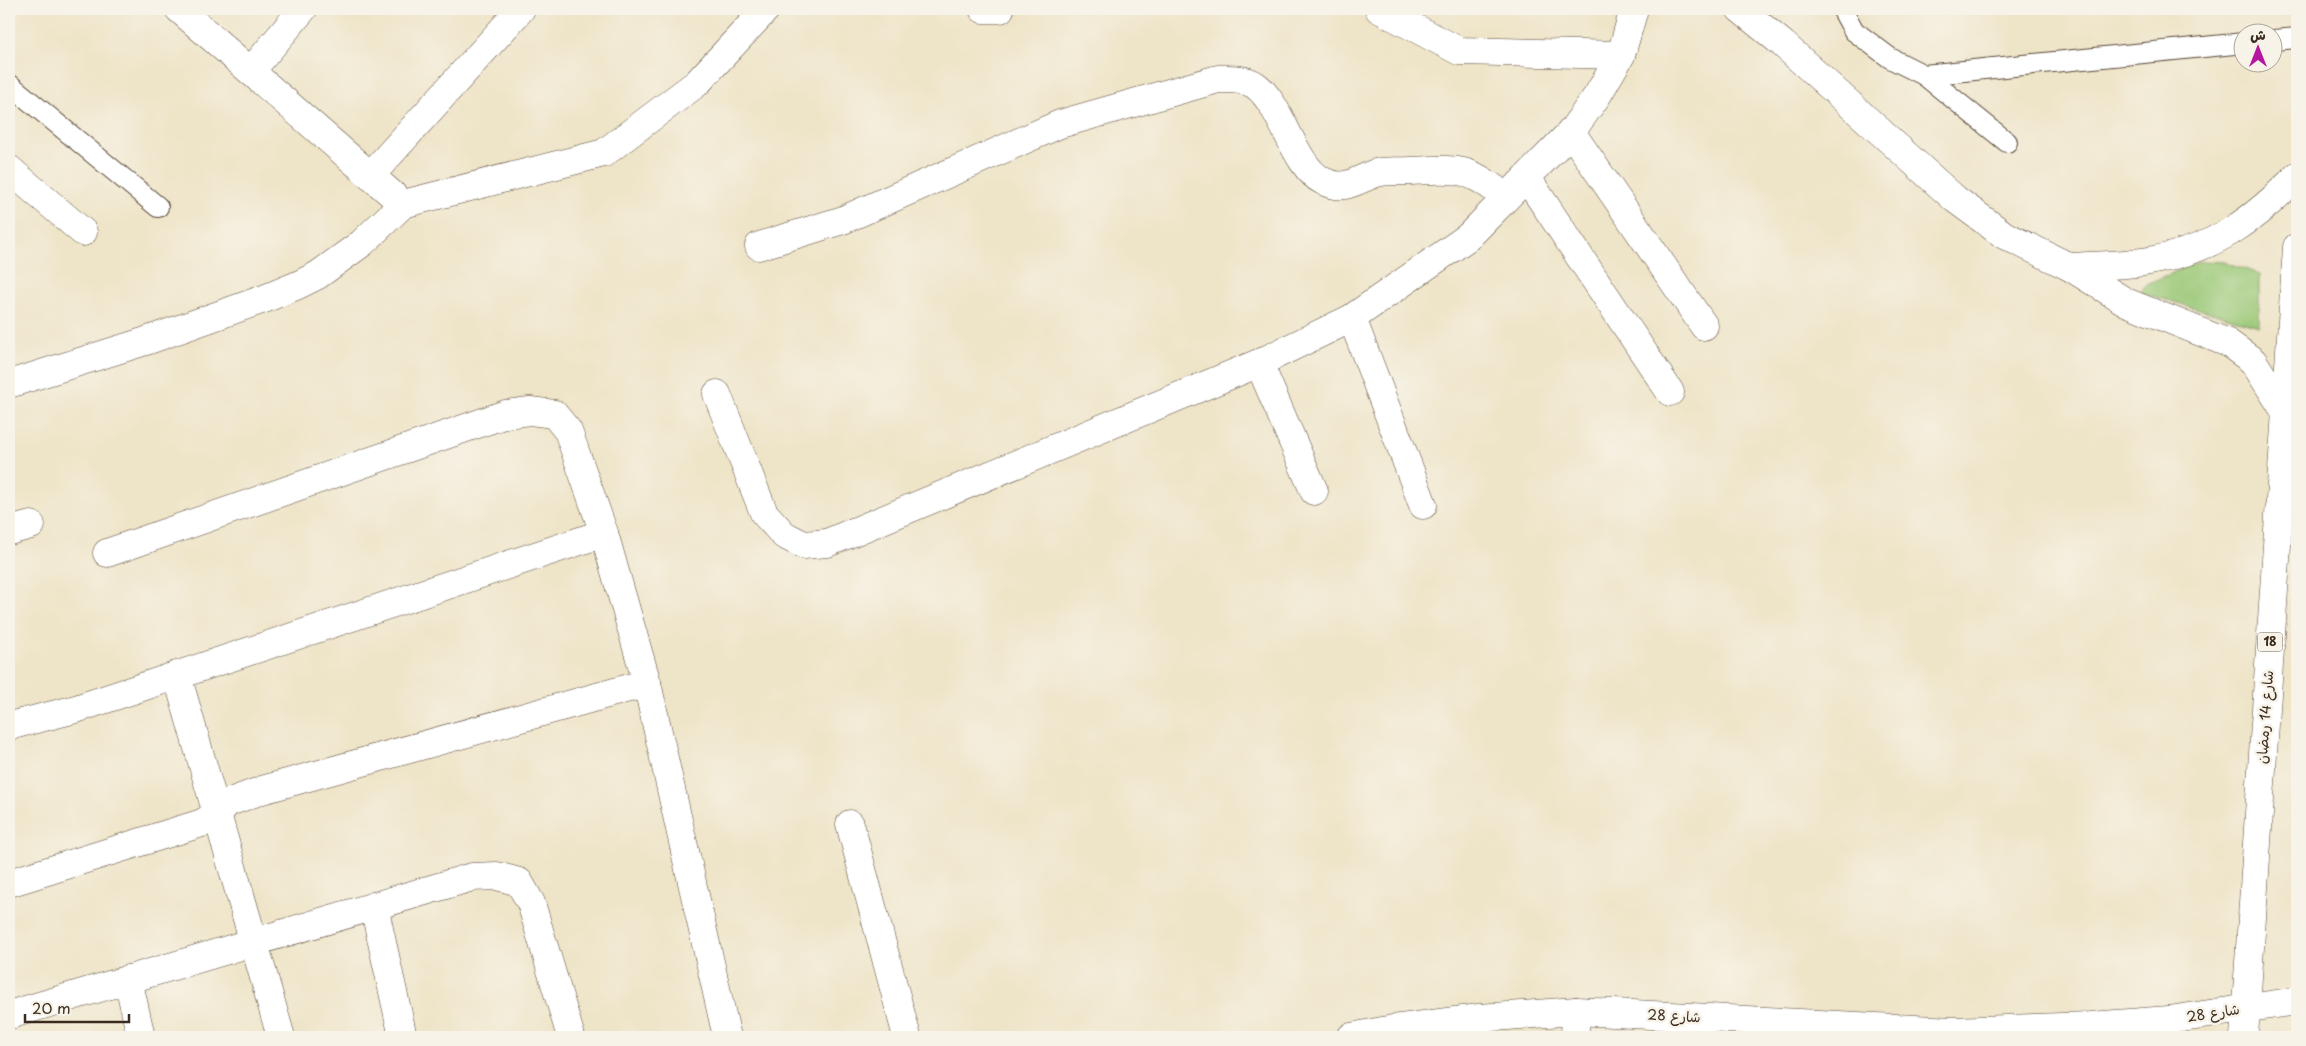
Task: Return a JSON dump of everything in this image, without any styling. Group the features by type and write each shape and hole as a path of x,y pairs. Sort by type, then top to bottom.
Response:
{"street":[{"path":"179,9 403,204"},
{"path":"251,71 303,9"},
{"path":"370,176 521,9"},
{"path":"9,384 155,338 264,300 298,285 318,275 362,243 403,204 604,153 697,83 766,9"},
{"path":"983,9 1000,9"},
{"path":"1379,9 1459,51 1621,55"},
{"path":"716,394 764,513 784,535 804,545 827,543 1259,362 1352,318 1468,237 1571,132 1597,96 1621,55 1634,9"},
{"path":"1740,9 1782,44 1955,199 2004,235 2070,267 2126,302 2228,343 2252,361 2271,387 2285,411"},
{"path":"759,246 843,220 1060,124 1218,79 1240,80 1254,85 1265,96 1308,168 1322,181 1338,186 1353,185 1378,173 1455,170 1470,173 1484,180 1506,198"},
{"path":"1571,132 1704,326"},
{"path":"9,169 84,232"},
{"path":"2070,267 2154,260 2194,248 2226,235 2266,208 2297,176"},
{"path":"1527,178 1670,392"},
{"name":"شارع 14 رمضان","path":"2244,1037 2297,247"},
{"path":"1352,318 1423,505"},
{"path":"1259,362 1314,492"},
{"path":"107,553 506,414 530,411 554,414 568,431 604,533 647,683 727,1037"},
{"path":"9,726 76,709 604,533"},
{"path":"177,675 281,1037"},
{"path":"9,883 202,823 218,814 227,803 262,790 647,683"},
{"path":"850,824 907,1037"},
{"path":"9,1015 472,877 497,876 519,882 531,903 571,1037"},
{"path":"374,906 403,1037"},
{"path":"128,979 141,1037"},
{"name":"شارع 28","path":"1351,1037 1478,1028 1576,1024 1953,1034 2169,1020 2297,1001"}],"lane":[{"path":"1842,9 1854,31 1890,58 1924,75 2007,142"},
{"path":"2284,39 2297,38"},
{"path":"1924,75 2234,45"},
{"path":"9,84 158,207"}],"green space":[{"path":"2201,261 2225,262 2259,274 2259,326 2140,291 2146,284"}]}
